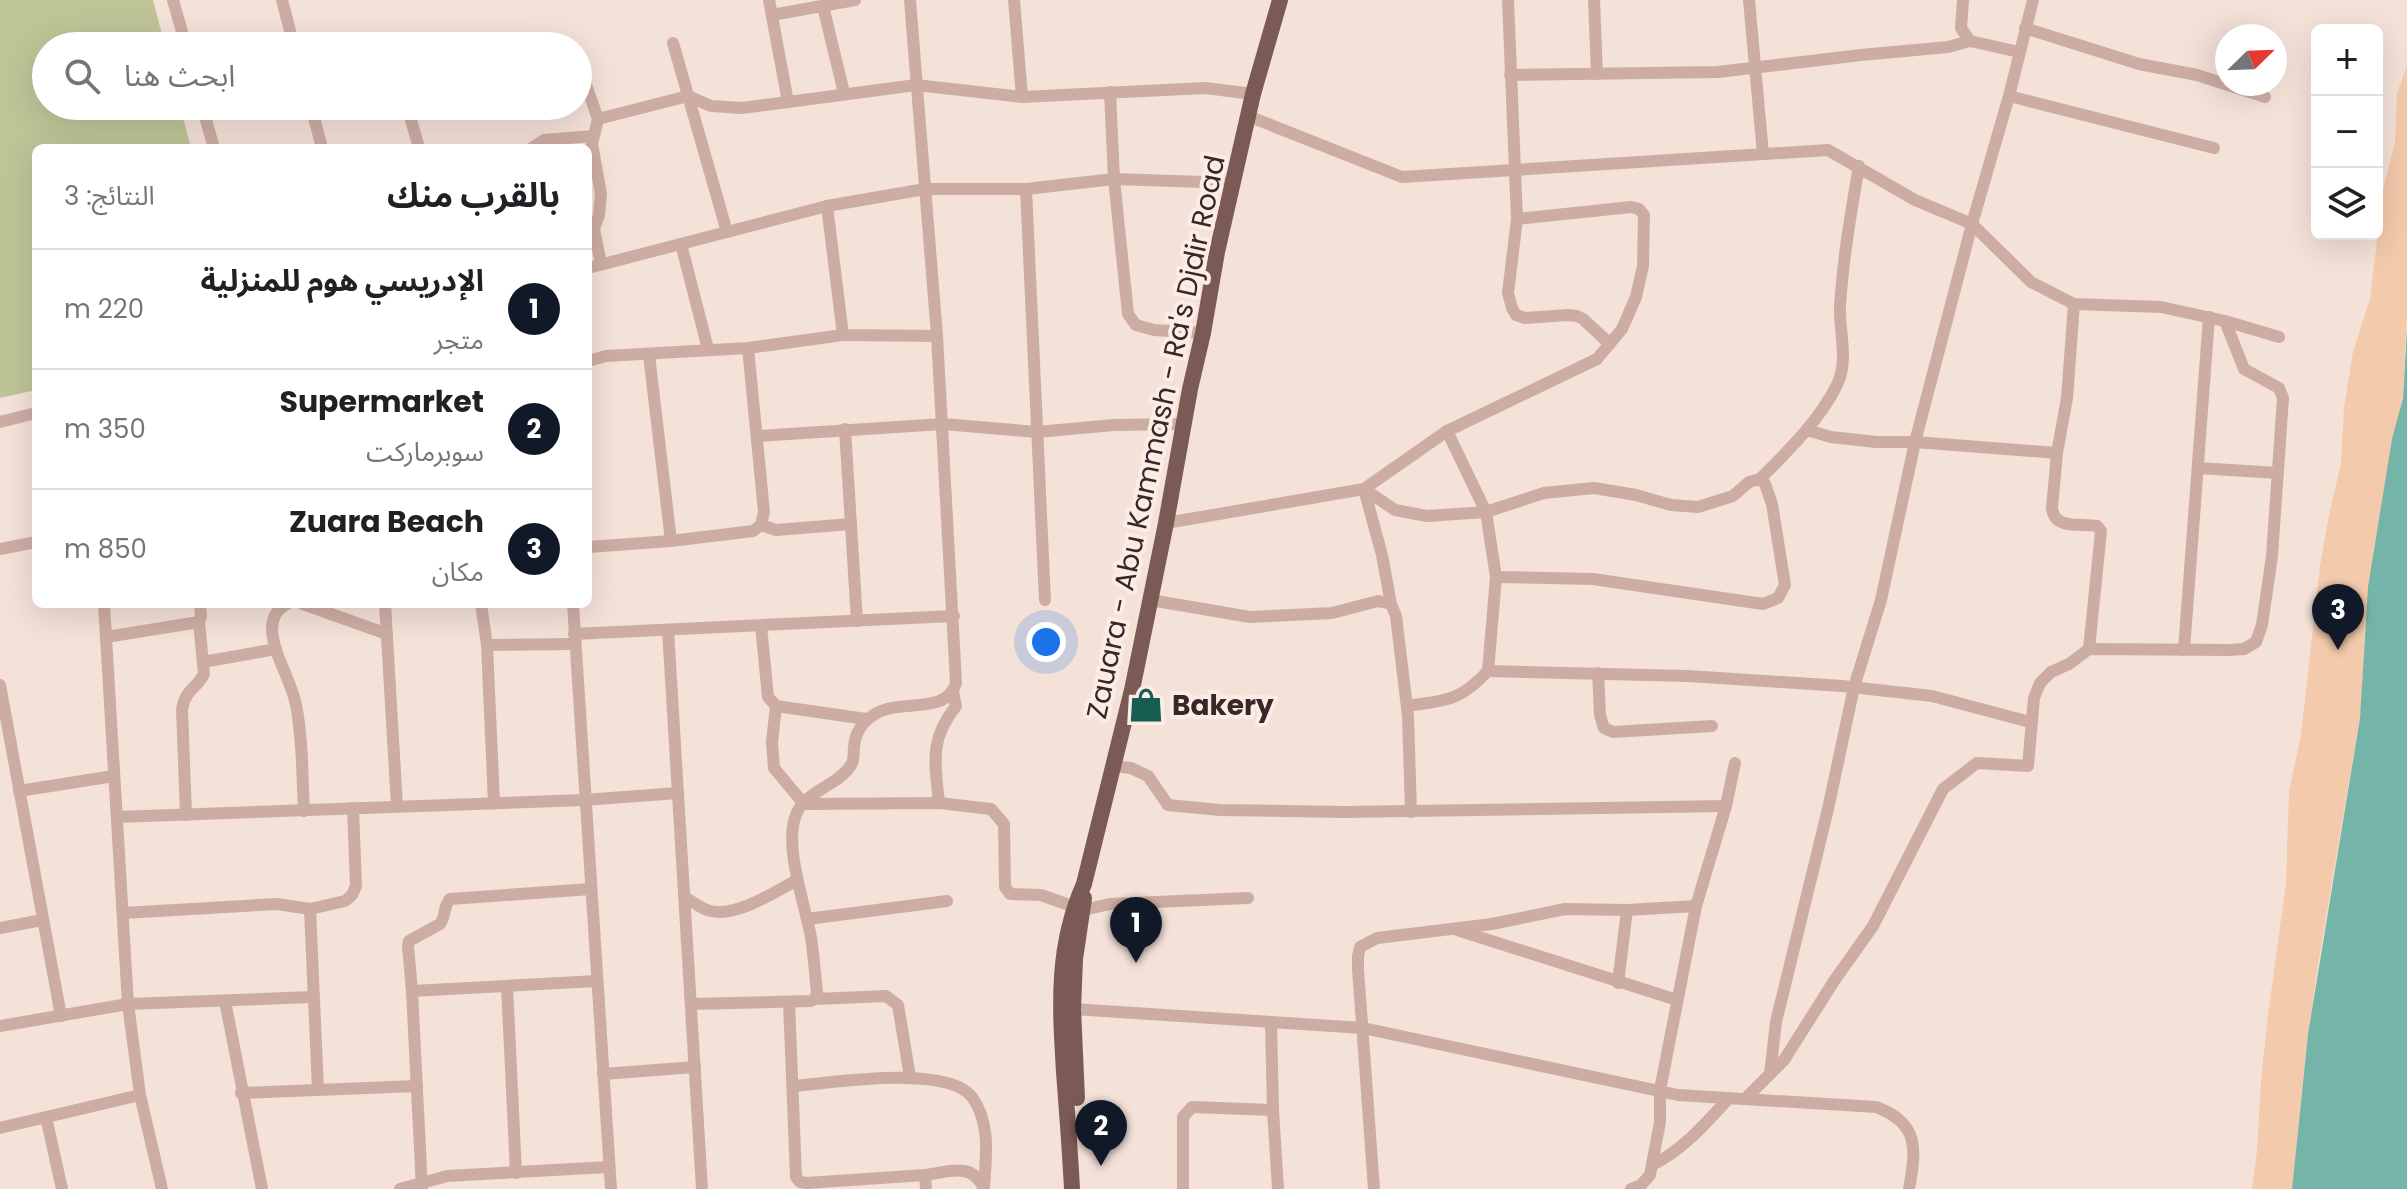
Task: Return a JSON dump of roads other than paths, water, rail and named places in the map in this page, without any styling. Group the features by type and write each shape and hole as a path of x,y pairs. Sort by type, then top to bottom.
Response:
{"main road":[{"name":"Zauara - Abu Kammash - Ra's Djdir Road","path":"1069,958 1150,600 1217,252 1253,94 1280,0"},
{"path":"1069,958 1082,1189"},
{"path":"1069,958 1060,1018 1072,1189"}],"street":[{"path":"173,0 182,32"},
{"path":"282,0 290,32"},
{"path":"769,0 788,102"},
{"path":"772,15 855,0"},
{"path":"815,999 817,993 807,919 793,855 793,828 799,808 852,764 858,730 866,719 887,709 945,700 956,683 943,424 910,0"},
{"path":"1014,0 1022,97"},
{"path":"1508,0 1517,219 1508,293 1512,308 1516,315 1525,318 1577,316 1610,344"},
{"path":"1594,0 1597,74"},
{"path":"1749,0 1763,154"},
{"path":"1963,0 1961,28 1970,41"},
{"path":"1770,1074 1776,1022 1854,687 1881,600 1915,442 2033,0"},
{"path":"823,6 844,93"},
{"path":"2025,28 2139,64 2197,75 2265,97"},
{"path":"1510,75 1718,72 1948,47 1970,41 2019,52"},
{"path":"673,43 727,232"},
{"path":"598,119 688,96 711,106 742,108 916,85 1022,97 1205,88 1253,94"},
{"path":"1110,92 1114,179 1128,314 1132,322 1154,330 1203,333"},
{"path":"2009,96 2214,148"},
{"path":"592,102 598,119 592,153 601,203 594,229 594,266 827,206 925,189 1026,189 1114,179 1234,183"},
{"path":"1248,116 1402,177 1828,150 1915,200 1972,224 2031,282 2074,304 2161,307 2279,337"},
{"path":"206,120 213,144"},
{"path":"315,120 321,144"},
{"path":"411,120 418,144"},
{"path":"538,144 544,140 593,136"},
{"path":"1364,489 1395,510 1427,516 1486,512 1544,493 1594,488 1671,505 1698,507 1733,496 1749,482 1760,479 1807,430 1838,383 1844,350 1840,309 1842,281 1859,166"},
{"path":"1026,189 1045,600"},
{"path":"827,206 843,335"},
{"path":"1166,523 1364,489 1447,431 1597,359 1622,329 1636,297 1643,266 1644,215 1639,209 1624,207 1517,219"},
{"path":"681,244 708,349"},
{"path":"2074,304 2053,516 2064,524 2097,526 2101,531 2089,649"},
{"path":"2184,650 2209,317"},
{"path":"1745,1099 1784,1060 1873,926 1943,789 1977,763 2028,766 2034,698 2040,683 2051,672 2069,664 2089,649 2244,649 2256,642 2262,625 2272,556 2283,398 2279,388 2244,369 2225,321"},
{"path":"592,360 606,356 748,348 843,335 937,336"},
{"path":"592,547 753,531 761,525 764,512 748,348"},
{"path":"649,355 671,541"},
{"path":"0,422 32,414"},
{"path":"757,436 943,424 1037,432 1114,425 1184,424"},
{"path":"845,429 857,621"},
{"path":"1807,430 1861,441 2057,453"},
{"path":"1407,706 1453,699 1476,684 1488,671 1496,577 1486,512 1447,431"},
{"path":"2198,468 2278,473"},
{"path":"1496,577 1593,579 1763,604 1778,598 1785,585 1772,504 1760,479"},
{"path":"1364,489 1396,616 1407,706 1411,812"},
{"path":"761,525 776,530 851,524"},
{"path":"0,549 32,543"},
{"path":"1150,600 1250,617 1332,613 1378,601 1391,604"},
{"path":"104,608 128,1004 140,1095 162,1189"},
{"path":"186,815 182,709 184,697 204,674 200,608"},
{"path":"282,608 275,613 272,625 276,649 296,705 304,811"},
{"path":"314,608 387,634"},
{"path":"385,608 397,806"},
{"path":"482,608 487,645 494,803"},
{"path":"573,608 611,1189"},
{"path":"487,645 668,630 954,616"},
{"path":"106,637 199,622"},
{"path":"761,626 768,697 776,706 866,719"},
{"path":"668,630 702,1189"},
{"path":"203,662 276,649"},
{"path":"1488,671 1598,673 1854,687 1932,696 2030,722"},
{"path":"1598,673 1600,715 1604,728 1613,732 1712,726"},
{"path":"0,685 61,1016"},
{"path":"939,803 934,749 944,721 956,706 953,692"},
{"path":"776,706 772,742 774,768 804,804"},
{"path":"1631,1189 1641,1185 1650,1175 1660,1122 1660,1090 1696,906 1726,806 1735,763"},
{"path":"1114,766 1131,768 1148,776 1168,805 1220,810 1411,812 1726,806"},
{"path":"19,791 114,776"},
{"path":"117,817 584,800 678,793"},
{"path":"804,804 939,803 991,809 1004,824 1005,887 1010,894 1041,895 1078,909 1110,904 1248,898"},
{"path":"123,913 277,904 310,909 345,901 356,886 353,808"},
{"path":"684,897 709,912 730,911 754,903 797,880"},
{"path":"422,1186 409,941 440,924 450,899 591,889"},
{"path":"807,919 947,901"},
{"path":"1374,1189 1358,956 1360,947 1377,938 1503,922 1565,909 1627,910 1696,906"},
{"path":"310,909 318,1090"},
{"path":"1618,983 1627,910"},
{"path":"0,928 42,920"},
{"path":"1450,928 1677,1000"},
{"path":"412,991 597,981"},
{"path":"507,986 516,1173"},
{"path":"691,1004 886,996 898,1005 910,1077"},
{"path":"0,1026 128,1004 312,997"},
{"path":"225,1001 262,1189"},
{"path":"789,1002 795,1172 800,1182 962,1170 977,1176 984,1188"},
{"path":"1073,1009 1363,1028 1678,1095 1876,1107 1891,1112 1911,1134 1914,1146 1909,1189"},
{"path":"1271,1022 1278,1189"},
{"path":"603,1074 695,1067"},
{"path":"793,1086 910,1077 956,1084 971,1096 980,1113 987,1142 984,1188"},
{"path":"241,1093 417,1086"},
{"path":"0,1128 140,1095"},
{"path":"1652,1165 1666,1158 1695,1134 1729,1098"},
{"path":"1183,1189 1183,1117 1187,1111 1192,1107 1273,1110"},
{"path":"46,1117 62,1189"},
{"path":"400,1189 422,1186 447,1176 609,1167"},
{"path":"925,1175 926,1189"}],"water":[{"path":"2407,329 2407,1189 2292,1189 2308,1034 2360,718 2368,587 2392,439 2403,398"}],"place":[{"name":"Zuara Beach","path":"2338,650"},
{"name":"Bakery","path":"1146,705"},
{"name":"الإدريسي هوم للمنزلية","path":"1136,963"},
{"name":"Supermarket","path":"1101,1166"}]}
